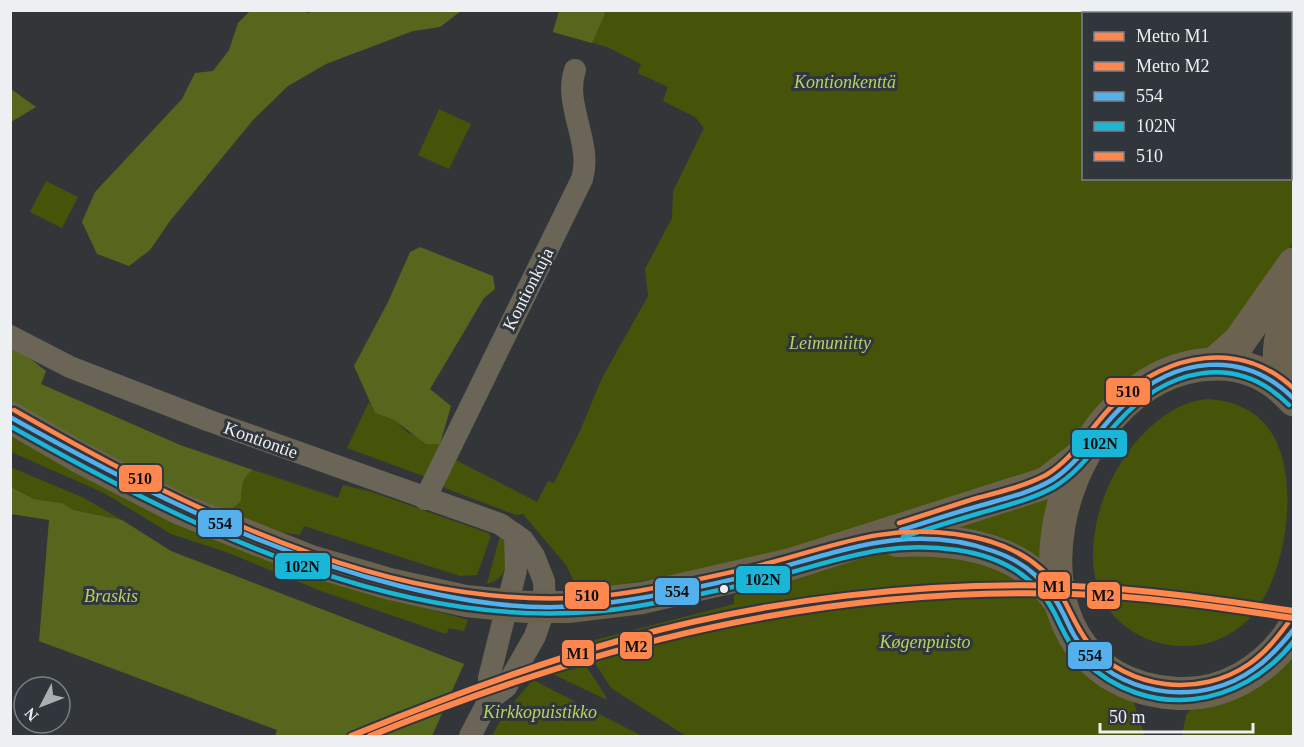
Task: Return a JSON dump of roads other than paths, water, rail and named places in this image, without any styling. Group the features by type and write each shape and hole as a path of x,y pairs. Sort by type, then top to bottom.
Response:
{"main road":[{"path":"1214,364 1239,342 1293,264"},
{"path":"1290,396 1279,370 1279,348 1282,330 1293,310"},
{"path":"10,417 79,457 170,504 311,561 390,584 466,601 545,607 583,606 642,598 791,564 1046,483 1081,456 1114,414 1146,386 1180,369 1230,364 1256,371 1290,396"},
{"path":"1059,602 1054,564 1057,540 1081,456"},
{"path":"863,543 923,540 954,542 984,548 1031,569 1045,582 1059,602 1074,635 1105,669 1135,686 1173,694 1203,692 1241,679 1271,658 1293,628"}],"street":[{"name":"Kontionkuja","path":"425,499 582,179 584,172 582,136 571,85 575,70"},
{"name":"Kontiontie","path":"10,336 70,367 425,499 500,524 528,547 543,581 545,607"},
{"path":"489,700 489,678 516,570 515,534"},
{"path":"470,736 489,700 506,687 535,636 545,607"}],"metro line":[{"name":"M1","path":"351,736 487,683 625,639 679,625 790,603 903,590 1016,585 1100,587 1155,592 1294,611"},
{"name":"M2","path":"370,736 541,673 627,648 713,627 800,611 888,600 978,594 1071,594 1155,600 1293,618"}],"park label":[{"name":"Kontionkenttä","path":"845,82"},
{"name":"Leimuniitty","path":"830,343"},
{"name":"Braskis","path":"111,596"},
{"name":"Køgenpuisto","path":"925,642"},
{"name":"Kirkkopuistikko","path":"540,712"}]}
